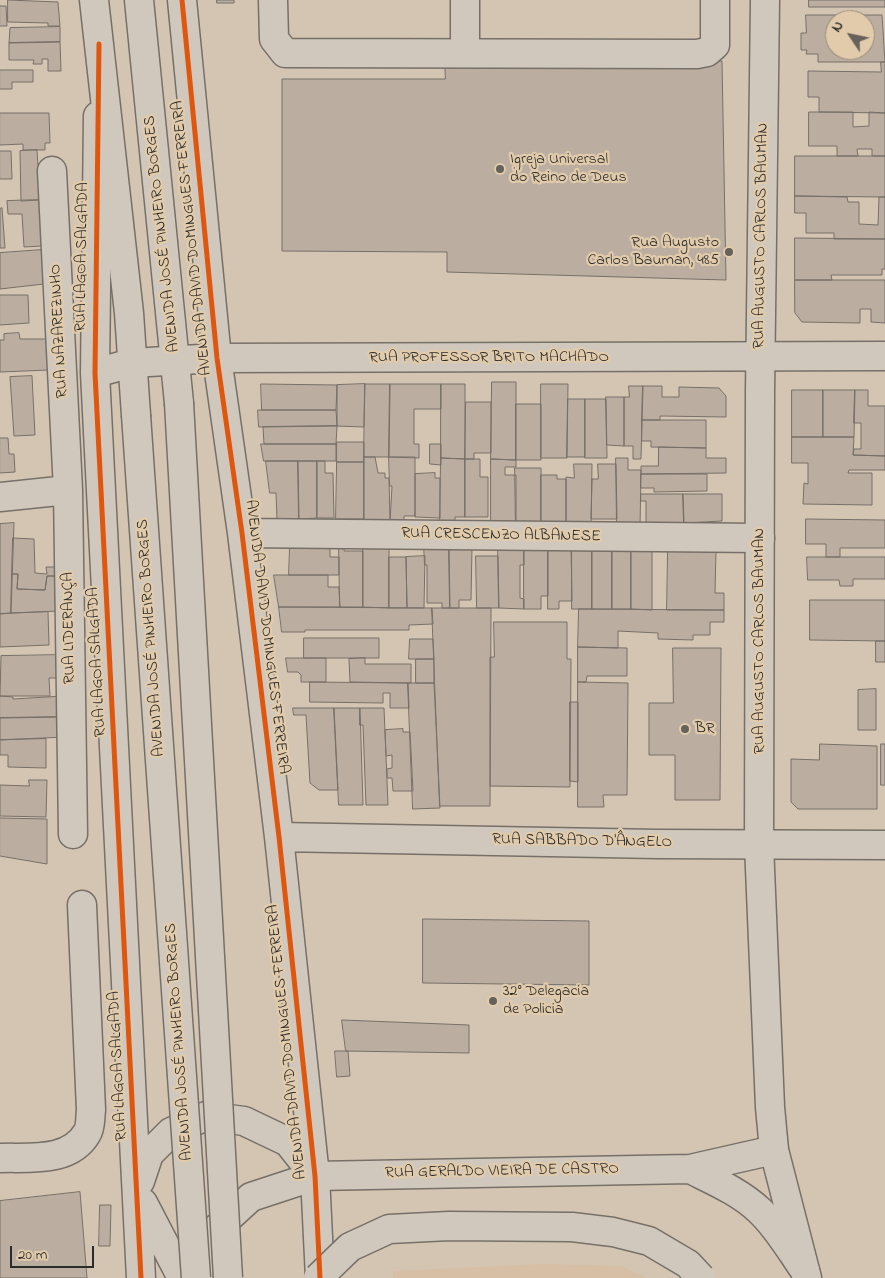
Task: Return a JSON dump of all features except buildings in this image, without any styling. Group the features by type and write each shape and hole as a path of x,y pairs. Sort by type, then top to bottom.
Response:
{"main road":[{"name":"AVENIDA JOSÉ PINHEIRO BORGES","path":"94,0 113,158 132,363 196,1278"},
{"name":"AVENIDA JOSÉ PINHEIRO BORGES","path":"139,0 179,403 228,1278"},
{"name":"AVENIDA DAVID DOMINGUES FERREIRA","path":"182,0 217,358 242,533 315,1176 319,1278"},
{"path":"274,0 274,39 285,53 466,54 707,52 715,45 715,0"},
{"path":"465,0 466,54"},
{"name":"RUA AUGUSTO CARLOS BAUMAN","path":"765,0 760,357 759,845 770,1107 774,1150 806,1275"},
{"name":"RUA LAGOA SALGADA","path":"99,44 95,373 141,1278"},
{"name":"RUA NAZAREZINHO","path":"52,171 68,490"},
{"name":"RUA PROFESSOR BRITO MACHADO","path":"95,373 132,363 217,358 885,356"},
{"path":"0,497 68,490"},
{"name":"RUA LIDERANÇA","path":"68,490 73,834"},
{"name":"RUA CRESCENZO ALBANESE","path":"242,533 760,538"},
{"name":"RUA SABBADO D'ÂNGELO","path":"278,837 759,845 885,845"},
{"path":"0,1158 56,1156 75,1148 88,1132 91,1110 82,905"},
{"path":"182,1278 154,1228 137,1190 149,1154 171,1132 206,1116 244,1121 288,1142 315,1176"},
{"name":"RUA GERALDO VIEIRA DE CASTRO","path":"214,1278 216,1229 251,1197 315,1176 690,1168 774,1150"},
{"name":"RUA GERALDO VIEIRA DE CASTRO","path":"690,1168 729,1188 759,1210 769,1220 806,1275"},
{"path":"319,1278 350,1246 389,1230 449,1226 572,1227 613,1232 649,1241 688,1264 701,1278"}],"shaded area":[{"path":"544,1264 621,1266 647,1278 393,1278 393,1271"}],"cycle path":[{"path":"182,0 217,358 242,533 279,837 315,1176 320,1278"},
{"path":"99,44 95,373 141,1278"}],"place":[{"name":"Igreja Universal do Reino de Deus","path":"500,169"},
{"name":"Rua Augusto Carlos Bauman, 485","path":"729,252"},
{"name":"BR","path":"685,729"},
{"name":"32° Delegacia de Policia","path":"493,1001"}]}
